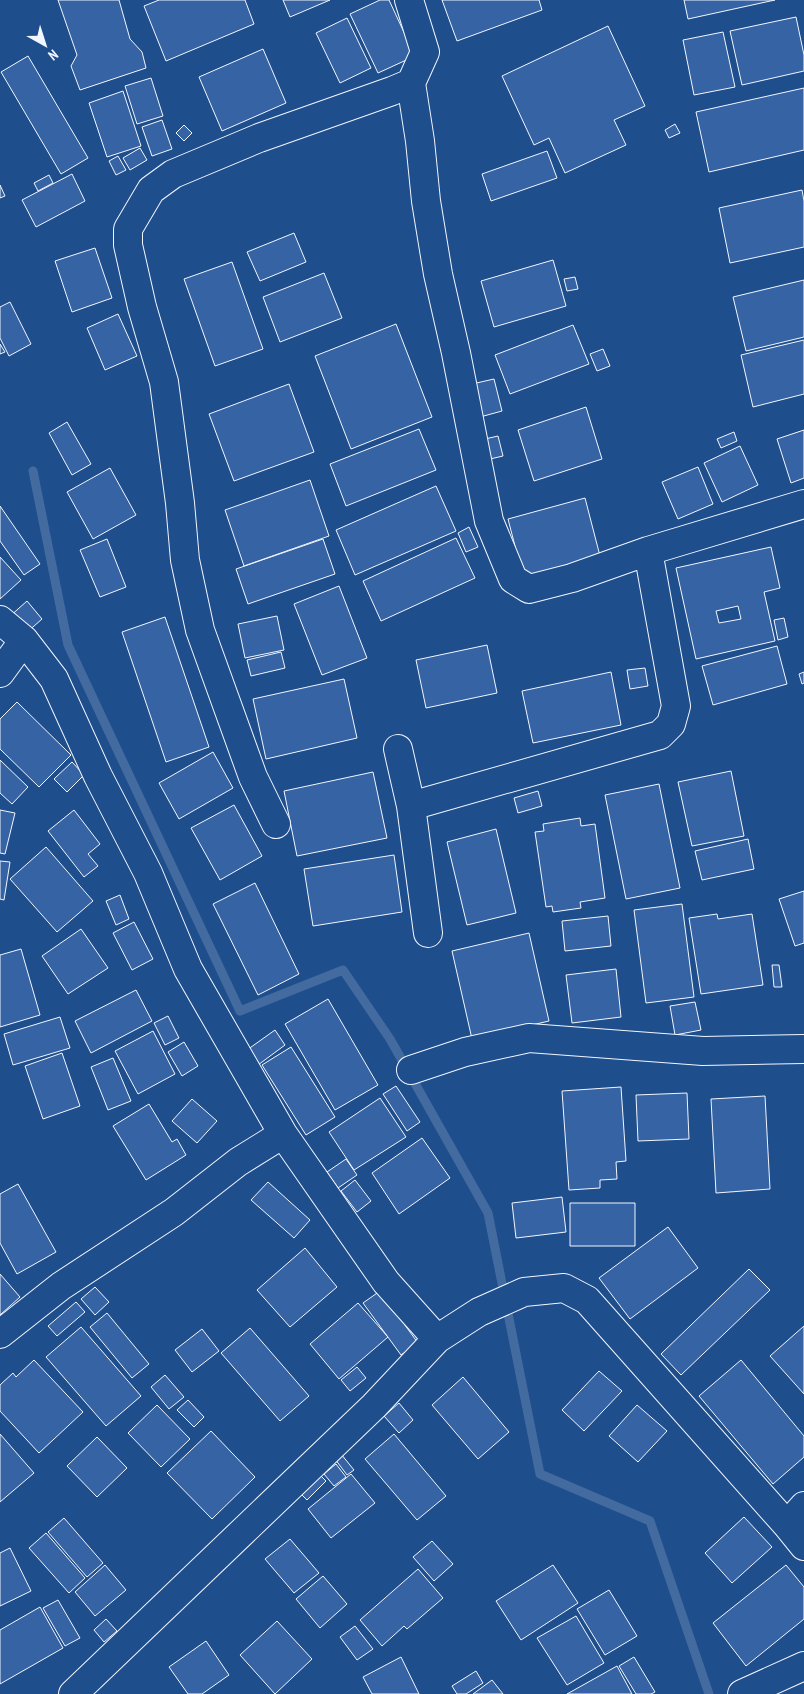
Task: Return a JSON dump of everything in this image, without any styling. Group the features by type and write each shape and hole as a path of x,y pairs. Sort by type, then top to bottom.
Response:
{"street":[{"path":"409,0 425,52 411,82 436,265 456,353 489,521 513,579 529,590 572,578 648,551 804,504"},
{"path":"276,824 253,777 200,630 185,560 180,502 164,382 140,298 128,245 128,229 151,190 173,174 259,138 392,92 411,82"},
{"path":"411,806 660,735 671,724 676,706 648,551"},
{"path":"0,620 24,640 54,678 98,776 148,873 188,968 283,1134 386,1282 437,1339"},
{"path":"0,673 24,640"},
{"path":"398,749 411,806 428,932"},
{"path":"411,1070 465,1052 528,1038 590,1041 702,1051 804,1049"},
{"path":"0,1334 61,1286 174,1212 238,1162 283,1134"},
{"path":"73,1694 374,1406 437,1339 479,1312 524,1292 564,1288 587,1300 796,1516 804,1546"},
{"path":"742,1694 804,1666"}],"building":[{"path":"58,0 119,0 130,39 142,52 146,68 80,90 71,66 77,55"},
{"path":"159,0 245,0 254,24 166,61 144,6"},
{"path":"283,0 330,0 290,17"},
{"path":"380,0 389,0 415,56 378,73 350,14"},
{"path":"442,0 539,0 542,10 457,41"},
{"path":"684,0 775,0 688,19"},
{"path":"796,17 804,55 804,71 742,85 730,31"},
{"path":"347,18 371,68 340,83 316,33"},
{"path":"608,26 645,106 614,120 626,145 565,173 549,138 534,145 502,76"},
{"path":"723,32 735,87 694,95 683,40"},
{"path":"263,49 286,103 222,131 199,77"},
{"path":"28,56 88,158 61,174 1,72"},
{"path":"151,78 163,116 137,124 125,86"},
{"path":"804,88 804,150 709,172 696,112"},
{"path":"123,91 141,146 107,157 89,103"},
{"path":"162,120 172,149 152,156 142,127"},
{"path":"675,124 680,133 669,138 665,130"},
{"path":"184,125 192,133 184,141 176,133"},
{"path":"140,148 147,160 130,170 123,158"},
{"path":"547,151 557,178 491,201 482,174"},
{"path":"118,156 126,170 116,175 109,161"},
{"path":"72,174 85,201 36,227 22,200"},
{"path":"49,175 53,183 38,191 34,183"},
{"path":"0,185 5,196 0,198"},
{"path":"802,190 804,201 804,247 730,263 719,208"},
{"path":"294,233 306,262 260,281 247,252"},
{"path":"95,248 112,298 72,312 55,261"},
{"path":"553,260 566,306 494,327 481,281"},
{"path":"232,262 263,349 215,366 184,279"},
{"path":"324,273 342,318 280,342 263,297"},
{"path":"575,277 578,289 567,291 564,279"},
{"path":"804,280 804,337 746,351 733,297"},
{"path":"10,302 31,344 9,356 0,338 0,307"},
{"path":"118,314 137,356 105,370 87,328"},
{"path":"396,324 432,417 351,449 315,356"},
{"path":"573,325 589,364 510,394 495,355"},
{"path":"804,340 804,394 753,407 741,355"},
{"path":"0,344 5,352 0,354"},
{"path":"603,349 610,366 597,371 590,354"},
{"path":"494,379 502,411 480,417 472,384"},
{"path":"289,384 314,452 234,481 209,414"},
{"path":"586,407 602,459 534,481 518,430"},
{"path":"67,422 91,464 72,475 49,433"},
{"path":"419,429 436,470 346,506 330,464"},
{"path":"804,430 804,478 791,483 777,439"},
{"path":"734,432 737,441 721,448 717,439"},
{"path":"498,436 503,456 490,459 485,439"},
{"path":"740,446 758,485 722,502 704,463"},
{"path":"698,467 713,504 678,519 662,482"},
{"path":"110,468 136,515 93,539 67,492"},
{"path":"310,480 329,536 244,566 225,510"},
{"path":"436,486 456,531 355,575 336,530"},
{"path":"585,498 600,556 523,577 508,519"},
{"path":"0,506 40,564 24,575 0,541"},
{"path":"469,527 478,547 466,552 458,533"},
{"path":"456,538 475,578 381,621 363,581"},
{"path":"107,539 126,587 100,597 80,550"},
{"path":"323,539 335,574 248,604 236,569"},
{"path":"771,547 780,588 764,592 775,641 696,659 676,568","holes":["738,606 741,619 719,623 716,611"]},
{"path":"0,557 21,580 0,599"},
{"path":"339,586 367,658 322,675 294,604"},
{"path":"27,601 42,619 25,634 9,617"},
{"path":"277,616 284,650 245,658 238,624"},
{"path":"165,617 209,747 166,762 122,632"},
{"path":"784,618 788,637 778,640 774,620"},
{"path":"487,645 497,693 426,708 416,660"},
{"path":"777,646 787,684 713,705 702,666"},
{"path":"281,652 285,668 251,676 247,660"},
{"path":"645,668 648,686 630,689 627,670"},
{"path":"611,672 621,725 533,743 522,691"},
{"path":"804,672 804,683 802,684 799,674"},
{"path":"344,679 357,738 266,759 253,699"},
{"path":"17,702 71,755 39,787 0,749 0,719"},
{"path":"213,752 233,788 179,819 159,783"},
{"path":"0,760 28,787 12,804 0,793"},
{"path":"72,762 84,775 67,792 54,779"},
{"path":"731,771 744,836 692,846 678,782"},
{"path":"373,772 387,838 297,856 284,791"},
{"path":"659,784 680,888 626,899 605,795"},
{"path":"538,791 542,806 518,813 514,798"},
{"path":"234,805 262,856 220,880 191,828"},
{"path":"0,810 15,813 5,854 0,853"},
{"path":"74,810 100,844 88,854 98,866 84,877 48,831"},
{"path":"580,818 581,826 595,824 605,898 580,902 581,908 553,912 552,906 546,907 535,832 544,831 543,824"},
{"path":"496,829 516,913 467,925 447,842"},
{"path":"748,839 754,869 702,880 695,851"},
{"path":"46,847 93,901 57,932 10,879"},
{"path":"394,855 402,912 313,926 304,869"},
{"path":"0,861 10,862 4,900 0,899"},
{"path":"255,883 299,974 258,995 213,904"},
{"path":"804,891 804,943 795,946 779,899"},
{"path":"120,895 129,919 116,925 106,901"},
{"path":"682,904 694,997 646,1003 634,910"},
{"path":"717,914 718,919 752,914 763,985 701,994 689,918"},
{"path":"608,916 611,946 565,951 562,921"},
{"path":"134,922 153,959 132,970 113,933"},
{"path":"81,929 108,968 68,994 42,956"},
{"path":"529,933 549,1021 472,1039 452,951"},
{"path":"21,949 40,1015 0,1027 0,955"},
{"path":"772,965 779,965 782,987 774,987"},
{"path":"616,969 621,1017 572,1023 566,975"},
{"path":"136,990 152,1021 91,1053 75,1021"},
{"path":"328,999 378,1085 335,1110 285,1024"},
{"path":"695,1002 701,1030 675,1035 670,1006"},
{"path":"168,1016 179,1038 165,1045 154,1023"},
{"path":"60,1017 70,1048 13,1065 4,1034"},
{"path":"275,1030 285,1045 258,1065 247,1050"},
{"path":"153,1031 175,1074 138,1094 115,1051"},
{"path":"184,1042 198,1066 182,1076 168,1052"},
{"path":"291,1047 335,1117 306,1135 262,1065"},
{"path":"62,1053 80,1106 43,1119 25,1066"},
{"path":"113,1058 131,1101 108,1110 91,1067"},
{"path":"396,1086 420,1122 407,1131 383,1094"},
{"path":"621,1087 626,1161 616,1162 617,1179 600,1180 600,1188 569,1190 562,1091"},
{"path":"687,1093 689,1139 638,1141 636,1095"},
{"path":"765,1096 770,1189 716,1193 711,1099"},
{"path":"380,1098 406,1137 354,1170 329,1132"},
{"path":"192,1099 217,1121 197,1143 172,1121"},
{"path":"149,1104 172,1142 177,1139 186,1155 146,1180 113,1126"},
{"path":"422,1138 450,1178 399,1214 372,1173"},
{"path":"346,1159 357,1175 338,1188 327,1172"},
{"path":"355,1180 371,1201 357,1212 341,1191"},
{"path":"268,1182 310,1220 294,1238 251,1200"},
{"path":"18,1184 56,1252 17,1274 0,1243 0,1194"},
{"path":"562,1197 566,1232 516,1238 512,1203"},
{"path":"570,1203 635,1203 635,1246 570,1246"},
{"path":"668,1227 698,1268 630,1319 599,1278"},
{"path":"305,1248 337,1287 290,1327 257,1290"},
{"path":"749,1269 770,1290 681,1375 661,1354"},
{"path":"0,1274 20,1297 0,1315"},
{"path":"95,1287 109,1302 95,1315 81,1299"},
{"path":"380,1291 418,1343 401,1355 363,1303"},
{"path":"76,1302 85,1312 57,1336 48,1326"},
{"path":"358,1303 388,1337 339,1379 310,1344"},
{"path":"107,1313 149,1364 132,1378 90,1327"},
{"path":"804,1326 804,1394 770,1356"},
{"path":"81,1327 141,1396 106,1426 46,1357"},
{"path":"250,1328 309,1396 280,1421 221,1353"},
{"path":"202,1329 219,1351 192,1372 175,1350"},
{"path":"34,1360 83,1412 39,1453 0,1411 0,1385 13,1373 16,1377"},
{"path":"741,1360 804,1436 804,1457 773,1484 699,1396"},
{"path":"357,1367 366,1378 350,1391 341,1380"},
{"path":"599,1371 622,1391 584,1431 562,1410"},
{"path":"165,1375 184,1397 169,1409 151,1387"},
{"path":"463,1377 509,1432 478,1459 432,1405"},
{"path":"188,1400 204,1417 194,1427 177,1410"},
{"path":"399,1403 413,1420 399,1433 384,1416"},
{"path":"157,1405 190,1439 161,1467 128,1433"},
{"path":"637,1405 667,1431 638,1462 609,1436"},
{"path":"211,1431 255,1477 212,1519 167,1473"},
{"path":"0,1434 34,1473 0,1502"},
{"path":"394,1434 446,1496 417,1520 365,1459"},
{"path":"97,1437 127,1468 97,1497 67,1466"},
{"path":"341,1454 354,1470 347,1475 335,1459"},
{"path":"336,1464 346,1477 334,1486 324,1474"},
{"path":"318,1473 326,1481 307,1500 299,1492"},
{"path":"351,1474 375,1503 331,1538 308,1509"},
{"path":"744,1517 772,1547 732,1583 705,1553"},
{"path":"64,1518 103,1563 87,1577 48,1532"},
{"path":"46,1533 85,1578 69,1593 29,1548"},
{"path":"290,1539 319,1573 294,1593 265,1559"},
{"path":"432,1541 453,1564 434,1581 413,1557"},
{"path":"10,1548 31,1591 0,1606 0,1553"},
{"path":"105,1565 126,1590 95,1616 75,1592"},
{"path":"553,1565 578,1603 521,1640 496,1601"},
{"path":"786,1565 804,1587 804,1619 746,1666 713,1623"},
{"path":"418,1569 443,1598 407,1629 404,1626 382,1646 360,1620"},
{"path":"323,1576 347,1604 320,1628 296,1599"},
{"path":"609,1590 637,1636 605,1655 577,1609"},
{"path":"58,1600 80,1638 65,1646 43,1608"},
{"path":"40,1607 63,1648 0,1684 0,1630"},
{"path":"576,1616 604,1663 567,1685 537,1638"},
{"path":"106,1619 117,1631 104,1642 94,1630"},
{"path":"277,1621 312,1659 275,1694 240,1655"},
{"path":"355,1626 373,1649 357,1660 340,1637"},
{"path":"206,1641 229,1675 202,1694 188,1694 169,1667"},
{"path":"401,1657 419,1694 372,1694 363,1677"},
{"path":"634,1657 655,1692 651,1694 636,1694 619,1666"},
{"path":"617,1666 632,1694 567,1694"},
{"path":"476,1671 483,1683 466,1694 457,1694 452,1686"},
{"path":"492,1680 503,1694 473,1694"}],"waterway":[{"path":"33,471 68,645 240,1011 343,970 390,1039 488,1213 540,1474 650,1521 709,1694"}]}
